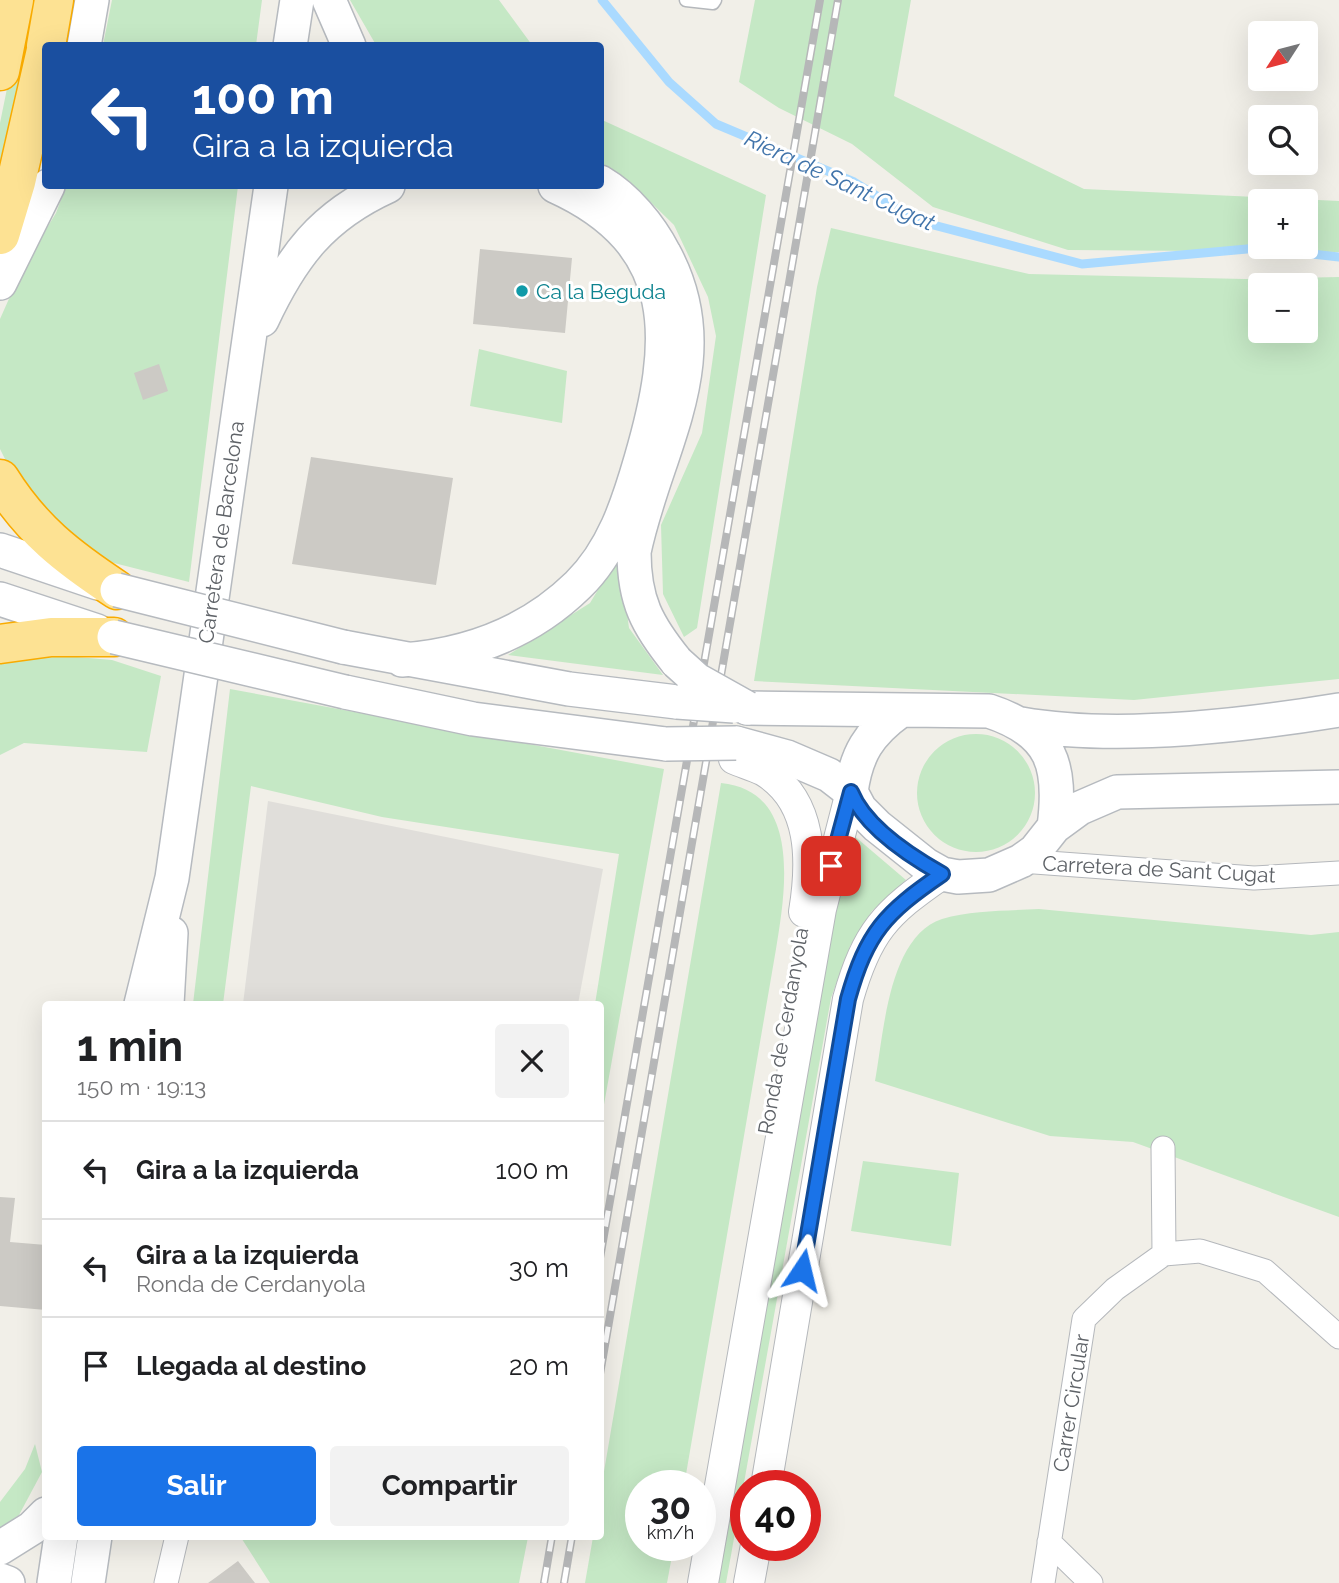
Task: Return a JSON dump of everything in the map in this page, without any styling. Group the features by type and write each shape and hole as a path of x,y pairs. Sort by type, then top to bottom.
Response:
{"highway":[{"path":"0,71 14,0"},
{"path":"47,42 54,0"},
{"path":"0,235 27,137 42,67"},
{"path":"0,479 16,505 57,549 117,590"},
{"path":"0,644 51,637 114,637"}],"main road":[{"path":"85,42 92,0"},
{"path":"291,42 296,0"},
{"path":"329,0 347,42"},
{"path":"604,185 624,201 657,238 679,284 685,309 686,368 677,421 634,552 634,575 645,618 677,662 697,680 747,708"},
{"path":"0,283 47,189"},
{"name":"Carretera de Barcelona","path":"142,1001 172,878 271,189"},
{"path":"247,351 279,284 307,243 341,212 383,189"},
{"path":"402,660 443,655 493,641 519,630 563,599 587,575 612,540 639,465 658,397 664,360 663,314 657,291 648,270 625,234 593,206 561,189"},
{"path":"0,550 117,590 343,647 569,689 677,702 747,708 989,711 1021,724 1057,730 1174,728 1297,717 1339,709"},
{"path":"0,598 114,637 345,692 473,719 735,751 810,765 851,792 860,809 877,826 942,874 958,877 989,874 1021,861 1035,851 1054,827 1080,808 1117,792 1339,787"},
{"path":"851,792 859,753 877,728 900,711"},
{"path":"1021,724 1042,741 1057,774 1054,827"},
{"name":"Carretera de Barcelona","path":"167,1001 172,878"},
{"path":"0,1548 32,1528 42,1518"},
{"path":"54,1583 60,1540"},
{"path":"70,1583 75,1540"},
{"path":"88,1583 94,1540"},
{"path":"0,1580 8,1583"}],"street":[{"name":"Ronda de Cerdanyola","path":"735,751 764,771 792,799 808,841 808,887 762,1156 768,1213"},
{"name":"Ronda de Cerdanyola","path":"703,1583 821,909 851,792"},
{"name":"Carretera de Sant Cugat","path":"1021,861 1254,878 1339,873"},
{"path":"769,1470 848,999 865,949 877,928 909,896 942,874"},
{"path":"1163,1148 1164,1254 1200,1251 1265,1271 1339,1337"},
{"name":"Carrer Circular","path":"1043,1583 1084,1319 1115,1289 1164,1254"},
{"path":"166,1583 176,1540"},
{"path":"1049,1542 1091,1583"}],"lane":[{"path":"686,0 713,3 715,0"}],"shaded area":[{"path":"268,801 603,869 579,1001 243,1001"}],"green space":[{"path":"25,0 42,0 0,199 0,123"},
{"path":"112,0 262,0 256,42 104,42"},
{"path":"350,0 499,0 530,42 374,42"},
{"path":"755,0 911,0 894,96 1084,189 1248,197 1248,251 1068,250 933,207 852,144 779,108 739,82"},
{"path":"604,121 766,195 697,628 684,637 663,594 661,525 702,433 716,336 708,297 674,225 629,181 604,165"},
{"path":"65,189 238,189 189,582 114,563 79,546 18,485 0,449 0,319 24,265 56,213"},
{"path":"1318,200 1339,201 1339,252 1318,252"},
{"path":"831,228 1029,274 1248,279 1248,343 1318,343 1318,277 1339,277 1339,679 1134,700 754,681 817,287"},
{"path":"479,349 567,371 562,423 470,406"},
{"path":"619,555 629,628 663,675 508,655 590,603"},
{"path":"54,655 112,660 161,676 147,752 24,743 0,755 0,661"},
{"path":"230,689 664,769 604,1105 604,1001 595,1001 619,854 382,817 251,786 223,1001 193,1001"},
{"path":"976,734 999,738 1018,751 1031,770 1035,793 1031,816 1018,835 999,848 976,852 953,848 934,835 921,816 917,793 921,770 934,751 953,738"},
{"path":"721,783 747,790 765,805 777,825 783,848 784,874 776,949 687,1470 625,1470 625,1561 671,1561 667,1583 585,1583 592,1540 604,1540 604,1471"},
{"path":"852,834 906,880 872,911 850,946 831,998 746,1470 733,1470 808,1027"},
{"path":"1039,909 1311,935 1339,932 1339,1217 1133,1142 1050,1136 875,1081 886,1013 899,966 910,945 924,929 942,919 966,914"},
{"path":"863,1161 959,1173 951,1246 851,1231"},
{"path":"35,1444 42,1472 19,1515 0,1529 0,1502 25,1469"},
{"path":"730,1488 730,1561 726,1583 714,1583"},
{"path":"243,1540 527,1540 519,1583 270,1583"}],"building":[{"name":"Ca la Beguda","path":"480,249 572,258 565,333 473,324"},
{"path":"159,364 168,391 143,400 134,373"},
{"path":"311,457 453,478 436,585 292,564"},
{"path":"0,1197 15,1198 10,1242 42,1245 42,1310 0,1306"},
{"path":"238,1561 255,1583 208,1583 215,1578"}],"waterway":[{"name":"Riera de Sant Cugat","path":"602,0 669,82 716,124 854,182 918,221 1082,264 1258,248 1339,257"}],"railway":[{"path":"604,1235 820,0"},
{"path":"604,1351 838,0"},
{"path":"544,1583 551,1540"},
{"path":"564,1583 571,1540"}],"place":[{"name":"Ca la Beguda","path":"522,291"}],"route":[{"path":"802,1270 848,999 855,974 877,928 909,896 942,874 926,865 877,826 860,809 851,792 831,866"}]}
